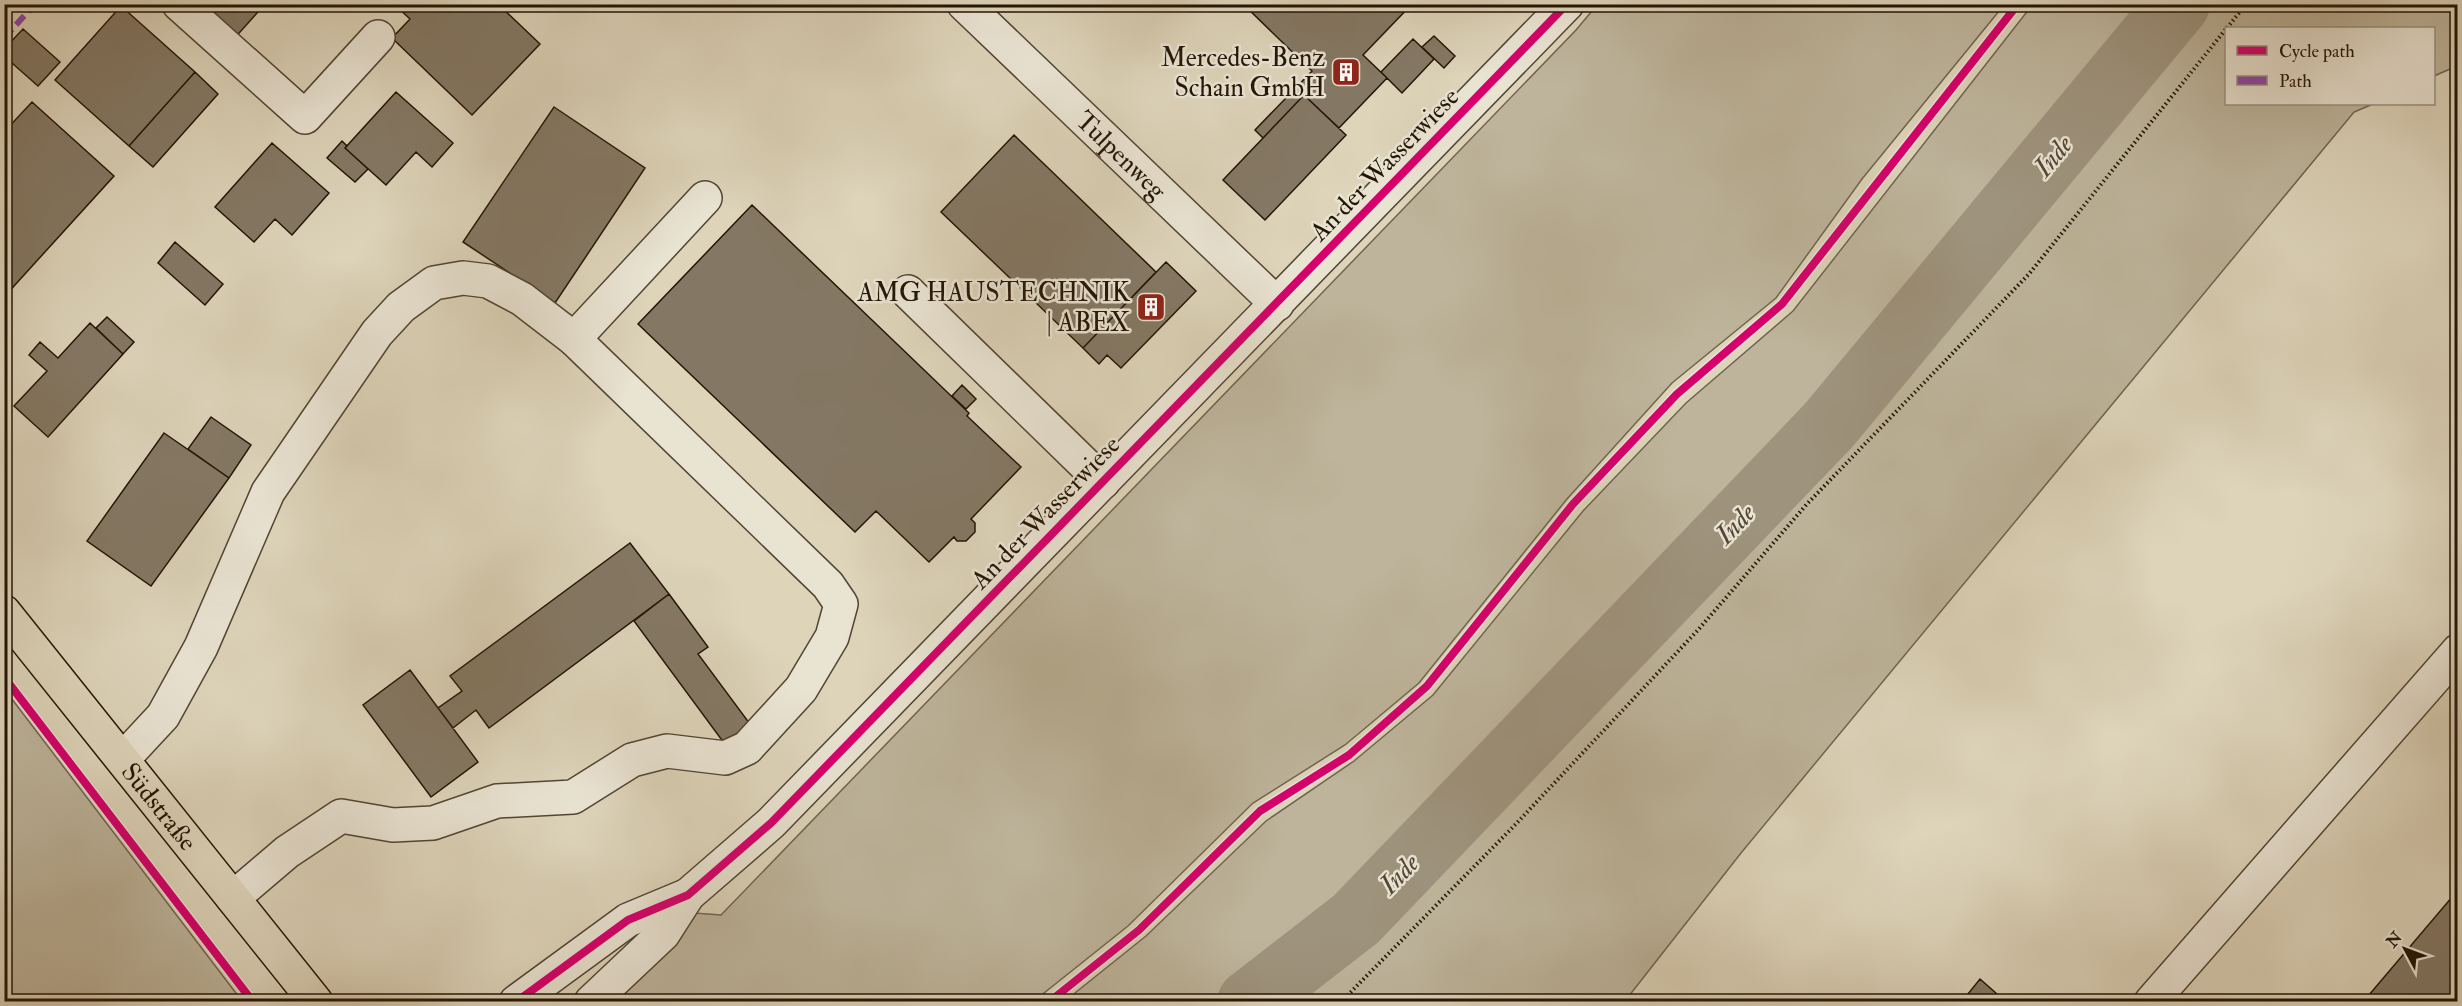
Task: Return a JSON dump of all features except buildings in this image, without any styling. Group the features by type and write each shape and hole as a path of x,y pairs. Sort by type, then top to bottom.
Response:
{"main road":[{"name":"Südstraße","path":"4,612 316,1002"}],"street":[{"path":"180,4 305,117 378,37"},
{"name":"Tulpenweg","path":"964,4 1277,304"},
{"name":"An der Wasserwiese","path":"591,1002 663,934 688,895 771,823 1567,4"},
{"path":"574,339 705,198"},
{"path":"123,759 163,716 201,647 268,492 377,333 401,307 434,283 463,278 488,281 522,299 574,339 828,585 841,604 832,637 801,689 747,748 725,758 667,752 632,760 573,797 497,801 433,823 393,825 341,816 287,852 233,898"},
{"path":"908,292 1103,482"},
{"path":"2151,1002 2457,651"},
{"name":"An der Wasserwiese","path":"516,1002 628,920 688,895"}],"path":[{"path":"2229,27 2246,4"},
{"path":"1341,1002 1514,826 1698,630 1807,504 2030,274 2225,31"}],"shaded area":[{"path":"2033,4 2457,5 2457,66 2435,76 2435,27 2225,27 2225,105 2371,105 2354,112 1741,853 1625,1001 1065,1001 1146,936 1266,821 1354,761 1433,695 1583,511 1686,403 1793,311"},
{"path":"1597,5 2004,5 1862,179 1776,298 1672,383 1567,499 1419,683 1345,745 1253,803 1128,926 1034,1001 606,1002 694,913 721,915 1576,30"},
{"path":"5,690 242,1001 5,1001"}],"waterway":[{"name":"Inde","path":"1249,1002 1356,919 1829,425 2178,4"}],"marked path":[{"path":"4,38 35,4"}],"cycle path":[{"path":"516,1002 628,920 688,895 771,823 1567,4"},
{"path":"1049,1002 1139,930 1260,811 1349,755 1427,686 1573,504 1677,394 1782,304 2018,4"},
{"path":"4,677 253,1002"}],"place":[{"name":"Mercedes-Benz Schain GmbH","path":"1346,72"},
{"name":"AMG HAUSTECHNIK | ABEX","path":"1151,307"}]}
